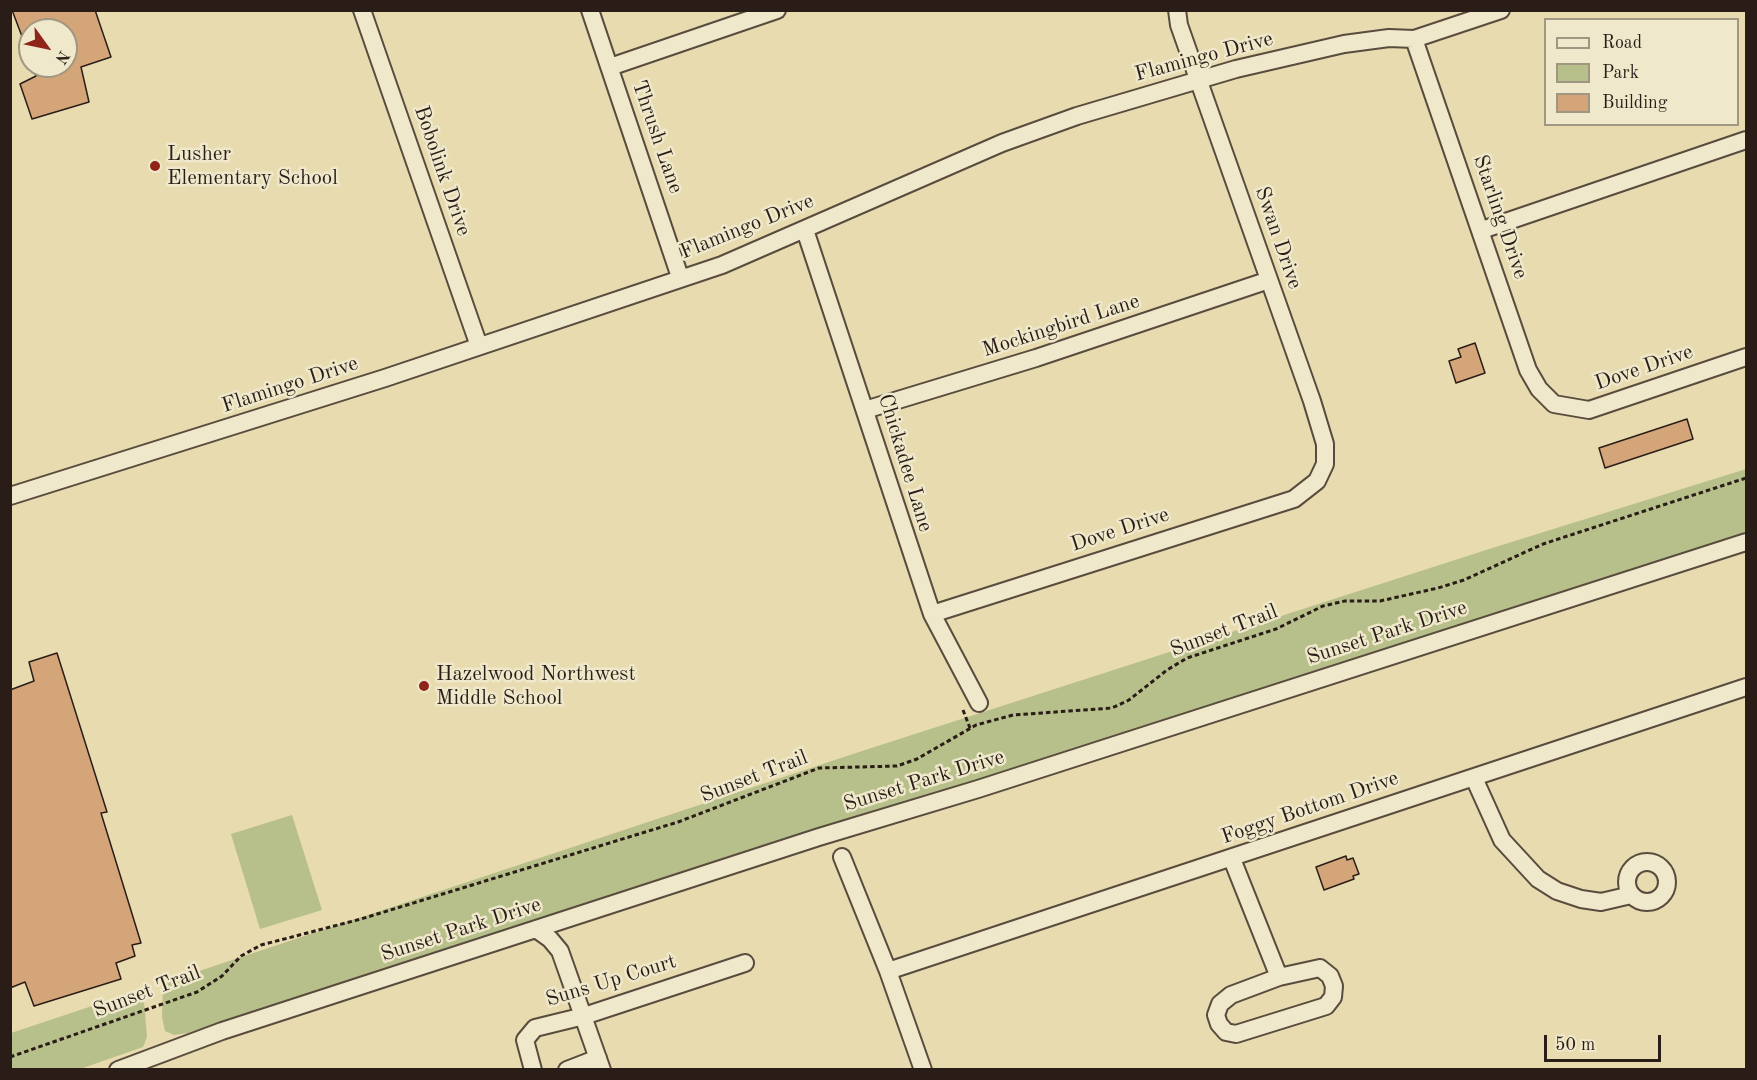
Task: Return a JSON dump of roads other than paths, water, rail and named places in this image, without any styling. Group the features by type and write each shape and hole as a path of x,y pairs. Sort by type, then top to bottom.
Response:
{"street":[{"name":"Bobolink Drive","path":"362,10 479,346"},
{"name":"Thrush Lane","path":"590,10 680,277"},
{"path":"610,67 777,10"},
{"name":"Swan Drive","path":"1178,10 1179,25 1325,444 1325,464 1317,481"},
{"name":"Flamingo Drive","path":"10,496 479,346 680,277 722,265 1002,143 1077,116 1199,80 1344,44 1389,38 1414,39 1501,10"},
{"name":"Starling Drive","path":"1414,39 1482,230 1528,370 1539,389 1554,404"},
{"path":"1482,230 1746,140"},
{"name":"Chickadee Lane","path":"805,230 932,614 979,703"},
{"name":"Mockingbird Lane","path":"865,410 1036,358 1269,280"},
{"name":"Dove Drive","path":"1554,404 1589,410 1746,357"},
{"name":"Dove Drive","path":"932,614 1294,499 1317,481"},
{"name":"Sunset Park Drive","path":"118,1070 233,1027 1746,542"},
{"name":"Foggy Bottom Drive","path":"888,971 1232,859 1349,816 1474,778 1746,687"},
{"path":"1474,778 1502,840 1538,879 1557,891 1581,899 1601,902 1631,895"},
{"path":"842,857 888,971 923,1070"},
{"path":"1232,859 1279,977"},
{"path":"536,929 550,939 560,951 600,1064 567,1070"},
{"name":"Suns Up Court","path":"533,1070 525,1040 535,1028 584,1016 745,963"},
{"path":"1320,968 1330,976 1334,986 1333,997 1326,1006 1236,1034 1226,1032 1219,1024 1216,1015 1220,1004 1279,977 1320,968"}],"place":[{"name":"Lusher Elementary School","path":"155,166"},
{"name":"Hazelwood Northwest Middle School","path":"424,686"}]}
